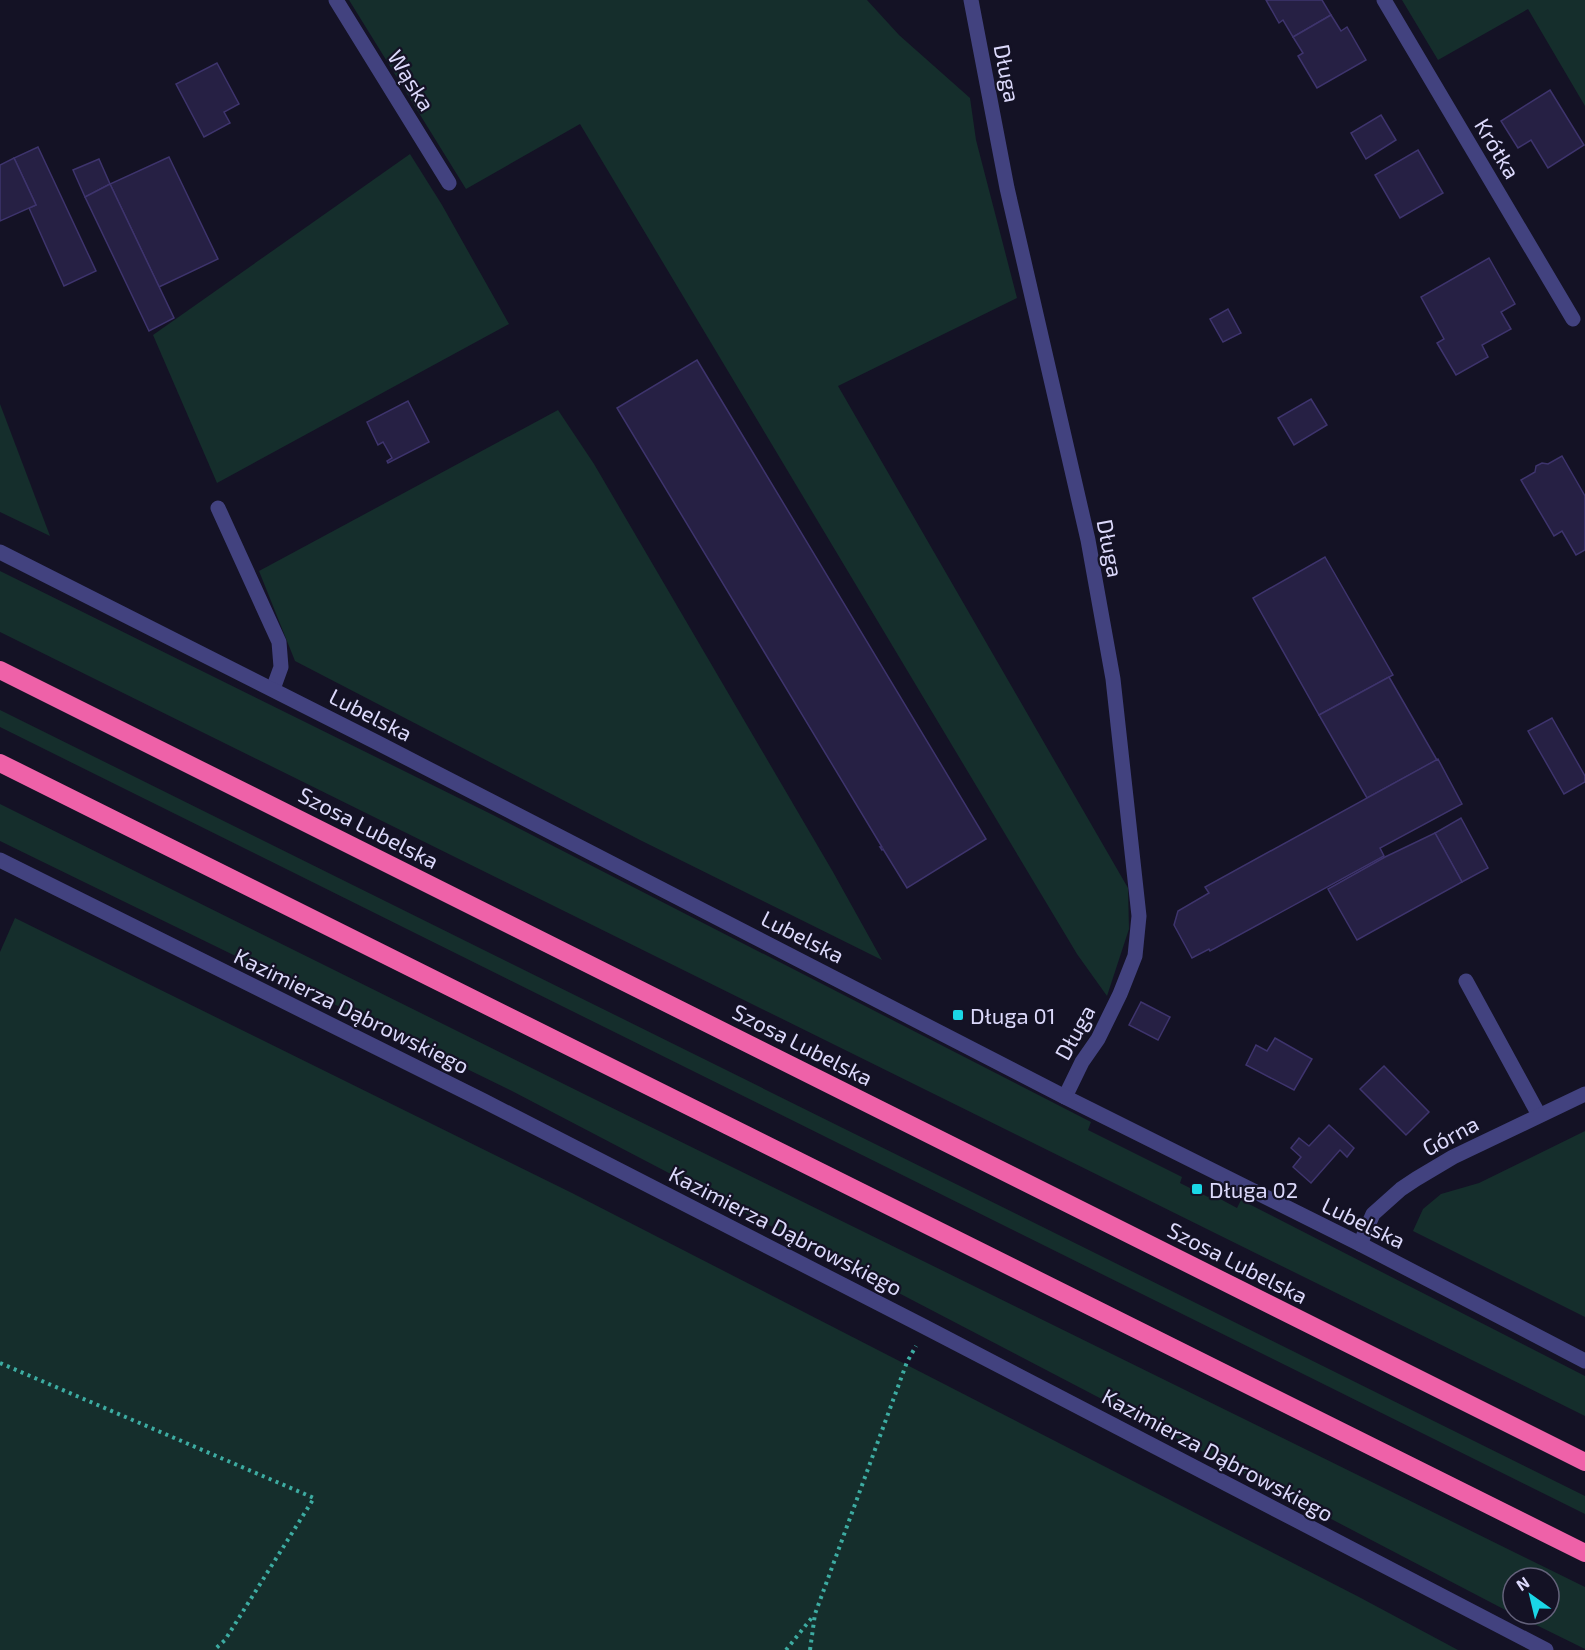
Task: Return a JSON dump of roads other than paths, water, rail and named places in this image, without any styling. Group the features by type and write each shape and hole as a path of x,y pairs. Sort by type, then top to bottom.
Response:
{"highway":[{"name":"Szosa Lubelska","path":"0,670 1585,1462"},
{"path":"0,763 1585,1553"}],"street":[{"name":"Wąska","path":"336,0 449,183"},
{"name":"Długa","path":"971,0 1007,188 1088,540 1109,656 1140,916 1135,956 1120,994 1098,1039 1082,1062 1065,1096"},
{"name":"Krótka","path":"1384,0 1573,319"},
{"path":"218,508 279,642 281,667 273,689"},
{"name":"Lubelska","path":"0,552 273,689 1585,1361"},
{"name":"Kazimierza Dąbrowskiego","path":"0,860 484,1101 1546,1650"},
{"path":"1466,981 1539,1114"},
{"name":"Górna","path":"1360,1244 1373,1214 1401,1189 1453,1157 1585,1094"}],"place":[{"name":"Długa 01","path":"958,1015"},
{"name":"Długa 02","path":"1197,1189"}]}
